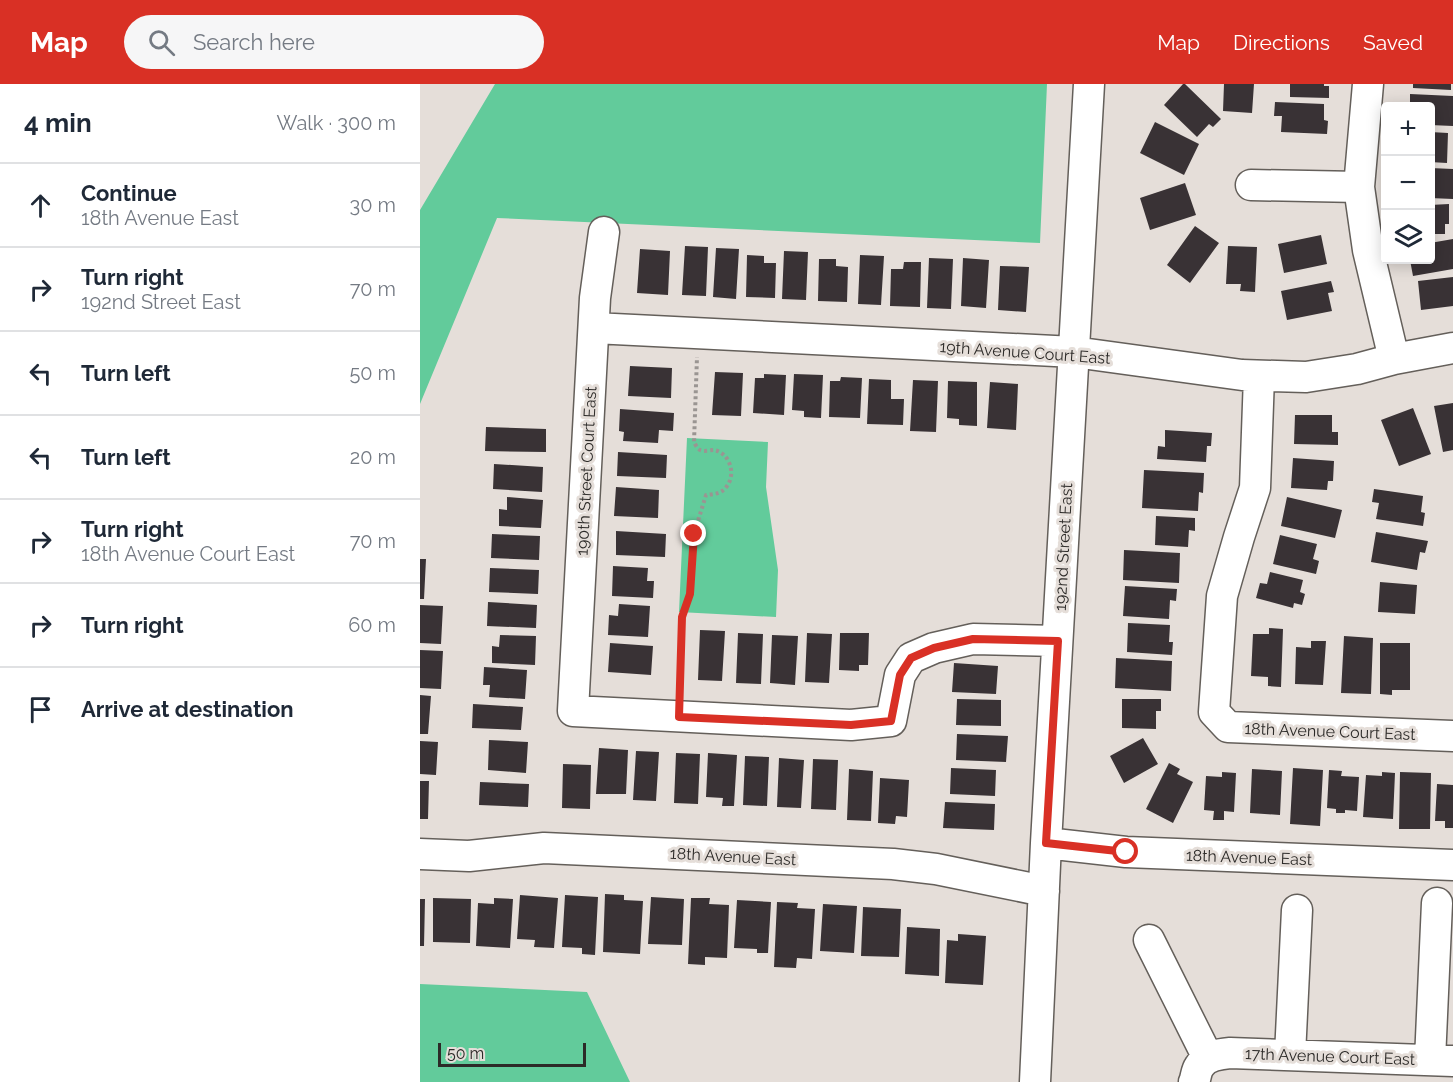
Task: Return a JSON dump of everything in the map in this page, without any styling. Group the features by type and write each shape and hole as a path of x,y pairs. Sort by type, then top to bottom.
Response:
{"street":[{"name":"192nd Street East","path":"1035,1082 1046,843 1089,84"},
{"path":"1368,84 1359,187 1368,250 1394,359"},
{"path":"1251,185 1359,187"},
{"name":"190th Street Court East","path":"604,232 595,298 573,711 679,717"},
{"name":"19th Avenue Court East","path":"594,328 1074,352 1259,376 1306,376 1357,369 1394,359 1453,348"},
{"name":"18th Avenue Court East","path":"1259,376 1255,488 1222,596 1214,712 1228,727 1453,736"},
{"path":"679,717 851,725 891,721 900,675 911,658 934,648 973,639 1058,641"},
{"name":"18th Avenue East","path":"1046,843 1126,852 1453,865"},
{"name":"18th Avenue East","path":"420,854 469,856 544,848 893,864 936,869 1044,891"},
{"path":"1437,903 1442,1061"},
{"path":"1290,1055 1298,910"},
{"path":"1149,940 1201,1070"},
{"name":"17th Avenue Court East","path":"1201,1070 1219,1054 1230,1053 1442,1061"}],"path":[{"path":"679,717 682,617 690,594 694,534 705,495 714,495 726,488 731,476 731,468 724,456 713,450 701,450 693,442 698,333"}],"green space":[{"path":"495,84 1047,84 1040,243 497,218 420,404 420,210"},
{"path":"687,438 768,442 766,487 778,570 776,617 679,612"},
{"path":"420,984 587,992 630,1082 420,1082"}],"building":[{"path":"1183,84 1221,119 1213,127 1209,124 1197,137 1164,105"},
{"path":"1224,84 1254,84 1252,113 1223,111"},
{"path":"1290,84 1324,84 1324,86 1329,86 1329,98 1290,97"},
{"path":"1413,84 1451,84 1451,90 1413,88"},
{"path":"1410,94 1453,96 1453,126 1435,125 1435,102 1410,102"},
{"path":"1275,102 1324,104 1324,120 1328,121 1327,134 1281,132 1282,116 1274,116"},
{"path":"1155,122 1199,144 1184,175 1140,153"},
{"path":"1435,132 1448,133 1447,163 1435,162"},
{"path":"1435,168 1453,169 1453,199 1435,198"},
{"path":"1185,183 1196,215 1150,230 1140,198"},
{"path":"1449,204 1449,224 1445,224 1445,234 1435,234 1435,205"},
{"path":"1195,226 1219,243 1190,283 1167,265"},
{"path":"1321,235 1327,264 1284,273 1278,244"},
{"path":"1453,239 1453,269 1413,276 1411,264 1435,264 1435,242"},
{"path":"685,246 708,247 706,296 682,295"},
{"path":"1228,246 1257,247 1255,292 1240,291 1241,284 1226,284"},
{"path":"716,248 739,249 736,299 713,297"},
{"path":"640,249 670,251 668,295 637,293"},
{"path":"784,251 808,252 806,300 782,299"},
{"path":"747,255 764,256 764,263 776,263 775,298 746,297"},
{"path":"860,255 884,256 881,305 858,304"},
{"path":"929,258 953,259 951,309 927,308"},
{"path":"963,258 989,260 986,308 961,306"},
{"path":"819,259 836,259 836,266 848,267 847,302 818,301"},
{"path":"904,262 921,262 920,307 890,306 891,269 903,269"},
{"path":"1000,266 1029,267 1026,312 998,310"},
{"path":"1453,277 1453,306 1421,310 1418,281"},
{"path":"1331,281 1334,292 1328,293 1332,311 1287,320 1281,291"},
{"path":"630,366 672,368 671,398 628,396"},
{"path":"715,372 743,373 741,416 712,415"},
{"path":"764,374 786,375 784,415 753,413 755,378 764,378"},
{"path":"794,374 823,375 821,418 804,417 804,411 792,410"},
{"path":"841,377 862,378 860,418 829,417 830,381 840,381"},
{"path":"869,379 891,380 891,399 904,399 903,425 867,424"},
{"path":"913,380 938,381 936,432 910,431"},
{"path":"948,381 977,382 977,426 959,425 959,419 947,418"},
{"path":"990,382 1018,384 1016,430 987,428"},
{"path":"1453,403 1453,450 1443,452 1434,406"},
{"path":"1413,408 1431,454 1399,466 1381,420"},
{"path":"620,409 674,413 673,431 659,430 658,443 623,441 624,432 619,431"},
{"path":"1295,415 1332,415 1332,432 1338,432 1338,445 1294,444"},
{"path":"486,427 546,429 546,452 485,451"},
{"path":"1165,430 1212,433 1211,446 1207,446 1206,462 1157,459 1158,446 1165,447"},
{"path":"618,452 667,455 666,478 617,476"},
{"path":"1293,458 1334,461 1333,481 1328,481 1327,490 1291,488"},
{"path":"494,464 543,467 542,492 493,489"},
{"path":"1144,470 1204,473 1203,493 1199,492 1198,511 1142,508"},
{"path":"616,487 659,490 658,518 614,516"},
{"path":"1374,489 1423,496 1421,512 1425,513 1423,526 1376,519 1379,503 1372,502"},
{"path":"507,497 543,500 541,528 499,526 499,509 507,510"},
{"path":"1287,497 1342,510 1335,538 1281,526"},
{"path":"1156,516 1195,518 1195,531 1189,530 1188,547 1155,545"},
{"path":"616,531 666,534 665,557 616,555"},
{"path":"1376,532 1428,541 1425,553 1420,552 1417,570 1371,562"},
{"path":"492,534 540,536 539,560 491,558"},
{"path":"1280,535 1317,544 1313,559 1319,561 1316,574 1273,564"},
{"path":"1124,550 1180,553 1179,583 1123,580"},
{"path":"420,559 426,559 424,599 420,599"},
{"path":"613,566 648,568 647,581 654,581 653,598 612,596"},
{"path":"490,568 539,570 538,594 489,592"},
{"path":"1270,572 1303,580 1300,592 1305,594 1302,605 1294,603 1293,608 1256,598 1260,583 1267,584"},
{"path":"1380,582 1417,585 1415,614 1378,612"},
{"path":"1125,586 1177,589 1176,601 1170,600 1169,619 1123,616"},
{"path":"488,602 537,605 536,628 487,626"},
{"path":"619,604 650,606 648,637 608,635 609,615 618,616"},
{"path":"420,605 443,606 441,644 420,643"},
{"path":"1128,623 1170,625 1169,642 1173,642 1172,655 1127,652"},
{"path":"1269,628 1283,629 1281,687 1268,686 1268,677 1251,676 1253,634 1269,634"},
{"path":"700,630 725,631 722,681 698,680"},
{"path":"738,633 763,634 761,684 736,683"},
{"path":"807,633 832,634 829,683 805,682"},
{"path":"840,633 869,633 868,665 859,665 859,671 839,670"},
{"path":"500,635 536,636 535,665 492,663 492,646 499,647"},
{"path":"772,635 798,636 795,685 770,683"},
{"path":"1344,636 1373,638 1371,694 1341,693"},
{"path":"1311,641 1326,641 1323,685 1295,684 1296,647 1311,648"},
{"path":"610,643 653,646 651,675 608,672"},
{"path":"1380,643 1410,643 1410,690 1392,690 1392,695 1380,694"},
{"path":"420,650 443,651 441,689 420,688"},
{"path":"1116,658 1172,661 1171,691 1115,688"},
{"path":"954,663 998,666 996,694 952,692"},
{"path":"484,667 527,670 525,699 489,697 490,685 483,685"},
{"path":"420,695 431,696 428,734 420,734"},
{"path":"957,699 1001,700 1001,726 956,725"},
{"path":"1122,699 1161,699 1161,711 1156,711 1156,729 1122,728"},
{"path":"473,704 523,707 521,730 472,728"},
{"path":"957,734 1008,736 1006,762 956,760"},
{"path":"1143,738 1158,764 1124,783 1110,756"},
{"path":"489,740 528,742 526,773 488,770"},
{"path":"420,741 438,742 436,775 420,774"},
{"path":"599,748 628,750 626,794 596,794"},
{"path":"636,751 659,752 656,801 633,800"},
{"path":"676,753 700,754 698,804 674,803"},
{"path":"708,753 737,755 734,806 722,806 723,798 706,797"},
{"path":"745,756 769,757 767,806 743,805"},
{"path":"779,758 804,760 801,808 777,807"},
{"path":"813,759 838,760 836,810 811,809"},
{"path":"1169,763 1180,769 1177,774 1193,782 1173,823 1146,809"},
{"path":"563,764 591,765 590,809 562,808"},
{"path":"951,768 996,770 995,796 950,794"},
{"path":"1293,768 1323,770 1320,826 1290,824"},
{"path":"849,769 873,771 871,821 847,820"},
{"path":"1252,769 1282,771 1280,815 1250,813"},
{"path":"1329,770 1342,771 1341,776 1359,777 1357,811 1345,810 1345,813 1336,813 1336,809 1327,808"},
{"path":"1222,772 1236,773 1234,812 1224,811 1224,820 1213,820 1214,811 1204,810 1206,776 1222,777"},
{"path":"1382,772 1395,773 1393,819 1363,817 1366,775 1382,776"},
{"path":"1400,772 1431,773 1430,829 1399,829"},
{"path":"880,778 909,780 907,817 896,816 895,824 878,823"},
{"path":"420,781 429,781 428,819 420,819"},
{"path":"480,782 529,784 528,807 479,805"},
{"path":"1437,784 1453,785 1453,828 1445,828 1445,821 1435,821"},
{"path":"945,802 995,804 994,830 943,828"},
{"path":"605,894 624,895 624,900 643,901 640,954 603,952"},
{"path":"520,895 558,898 554,948 534,947 535,940 517,939"},
{"path":"565,895 598,897 595,955 582,954 582,948 562,947"},
{"path":"651,897 684,899 682,945 648,944"},
{"path":"433,898 471,899 470,943 433,942"},
{"path":"494,898 513,899 510,948 476,946 478,903 494,904"},
{"path":"691,898 710,898 709,904 729,905 727,958 705,957 705,965 688,964"},
{"path":"420,899 425,899 424,946 420,946"},
{"path":"737,900 771,902 768,953 757,953 757,949 734,948"},
{"path":"777,902 798,903 797,908 815,909 812,959 797,958 796,968 774,967"},
{"path":"823,904 857,906 854,953 820,951"},
{"path":"863,907 901,909 899,957 861,956"},
{"path":"907,927 940,929 939,976 905,974"},
{"path":"958,934 986,936 983,985 945,983 947,940 958,941"}],"route":[{"path":"694,534 690,594 682,617 679,717 851,725 891,721 900,675 911,658 934,648 973,639 1058,641 1046,843 1126,852"}]}
